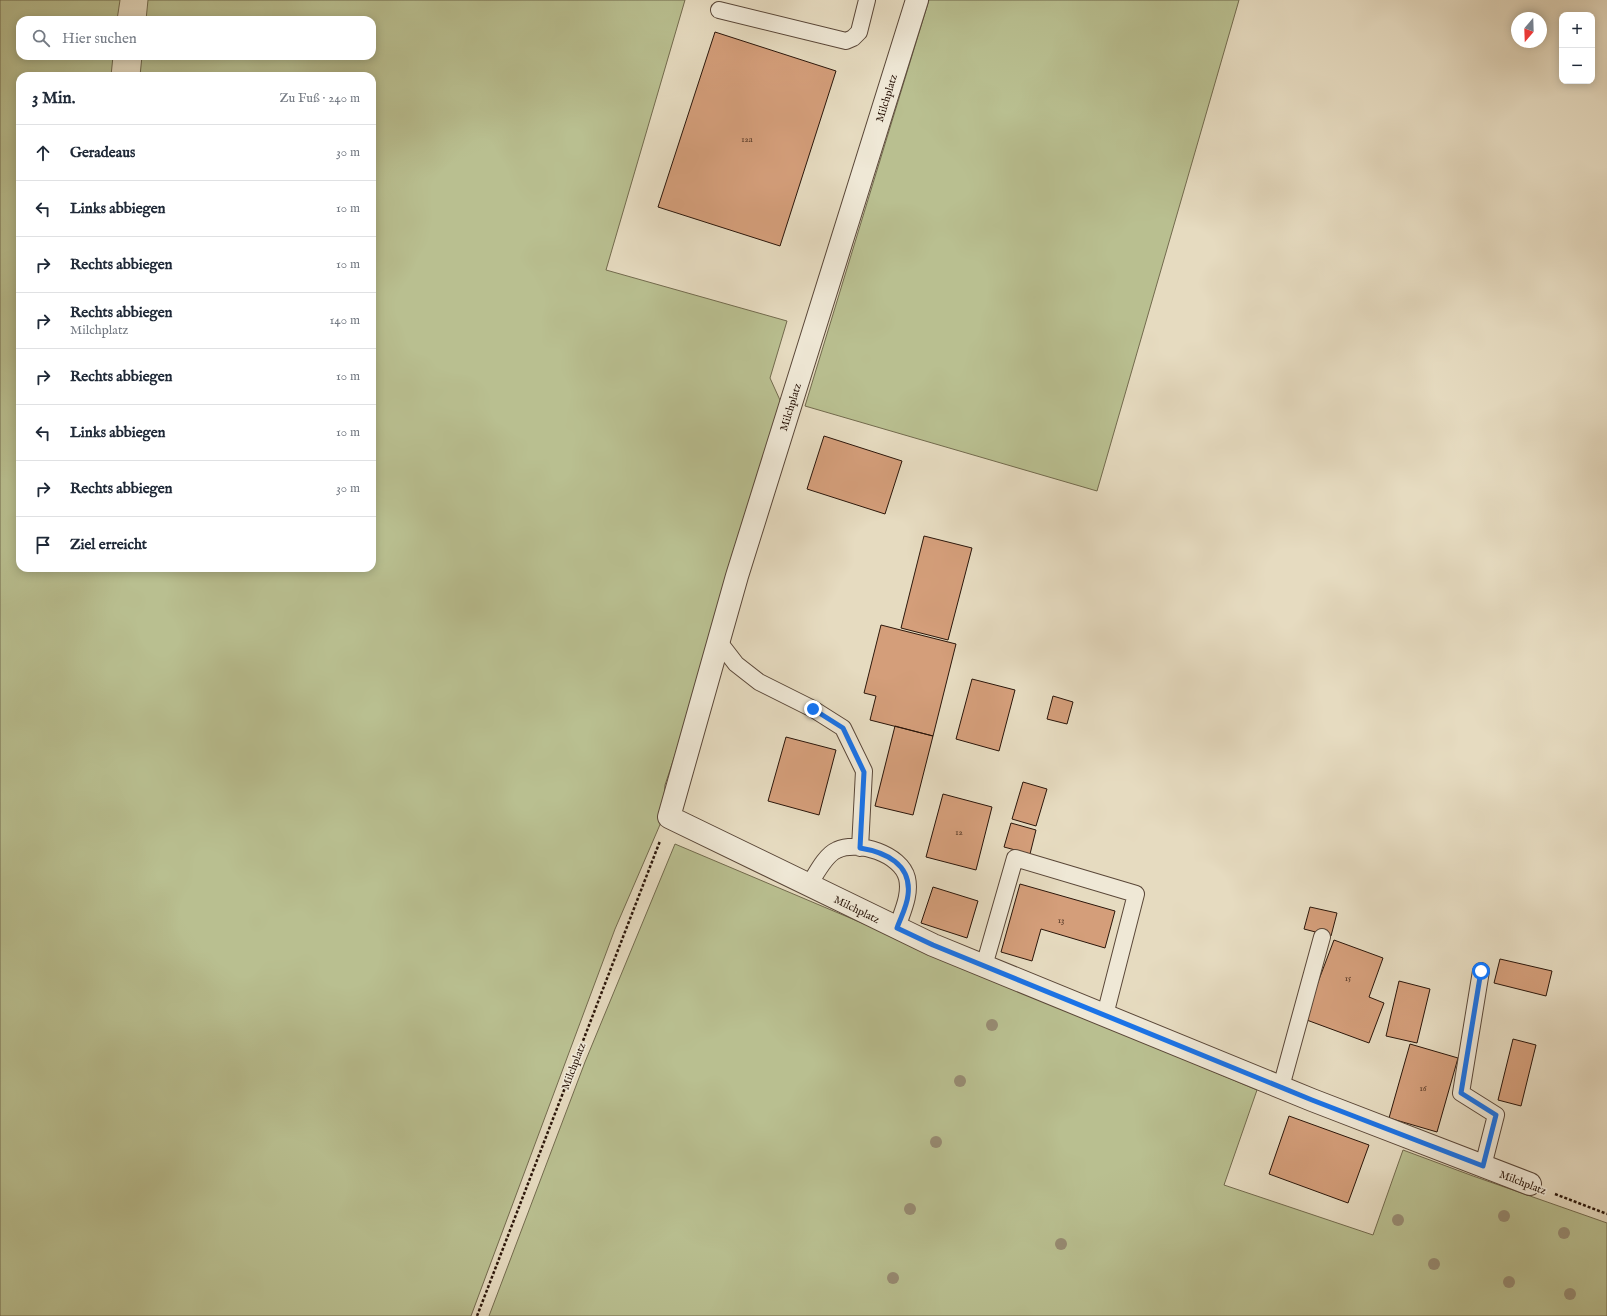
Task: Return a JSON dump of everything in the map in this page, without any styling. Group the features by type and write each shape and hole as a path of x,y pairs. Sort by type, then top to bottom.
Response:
{"street":[{"name":"Milchplatz","path":"917,0 740,568 669,817 933,945 1281,1087 1530,1184"}],"lane":[{"path":"719,10 846,41 853,38 859,32 867,0"},
{"path":"719,642 736,664 759,682 813,709 843,728 864,772 860,848"},
{"path":"809,885 823,862 836,850 853,846 877,851 899,863 907,877 908,895 897,928"},
{"path":"984,966 1015,858 1136,894 1105,1015"},
{"path":"1281,1087 1322,937"},
{"path":"1481,971 1461,1093 1496,1115 1483,1166"}],"path":[{"name":"Milchplatz","path":"477,1316 669,817"},
{"name":"Milchplatz","path":"1530,1184 1607,1214"}],"green space":[{"path":"0,0 120,0 118,16 16,16 16,60 113,60 111,72 16,72 16,572 376,572 376,72 140,72 142,60 376,60 376,16 146,16 148,0 685,0 606,270 787,321 770,378 784,409 715,635 665,785 662,820 615,929 471,1316 0,1316"},
{"path":"929,0 1239,0 1097,491 805,406"},
{"path":"675,844 1257,1090 1224,1185 1373,1235 1403,1150 1607,1223 1607,1316 489,1316 585,1062"}],"building":[{"path":"715,32 836,71 780,246 658,207"},
{"path":"824,436 902,461 885,514 807,489"},
{"path":"924,536 972,548 948,640 901,628"},
{"path":"881,625 956,644 933,736 870,720 876,696 864,693"},
{"path":"972,679 1015,690 999,751 956,739"},
{"path":"1053,696 1073,702 1067,724 1047,719"},
{"path":"895,726 933,736 913,815 875,806"},
{"path":"786,737 836,750 819,815 768,801"},
{"path":"1023,782 1047,789 1036,826 1012,819"},
{"path":"943,794 992,807 976,870 926,857"},
{"path":"1011,823 1036,830 1030,854 1004,847"},
{"path":"1020,884 1115,911 1105,948 1041,929 1032,961 1001,952"},
{"path":"933,887 978,901 967,938 921,923"},
{"path":"1310,907 1337,913 1331,936 1304,929"},
{"path":"1334,940 1383,958 1369,997 1384,1003 1369,1043 1304,1019"},
{"path":"1500,959 1552,971 1546,996 1494,983"},
{"path":"1399,981 1430,989 1417,1043 1386,1036"},
{"path":"1513,1039 1536,1045 1521,1106 1498,1100"},
{"path":"1410,1044 1458,1058 1437,1132 1389,1118"},
{"path":"1289,1116 1369,1145 1348,1203 1269,1174"}],"route":[{"path":"813,709 843,728 864,772 860,848 877,851 899,863 907,877 908,895 897,928 933,945 1312,1100 1483,1166 1496,1115 1461,1093 1481,971"}]}
